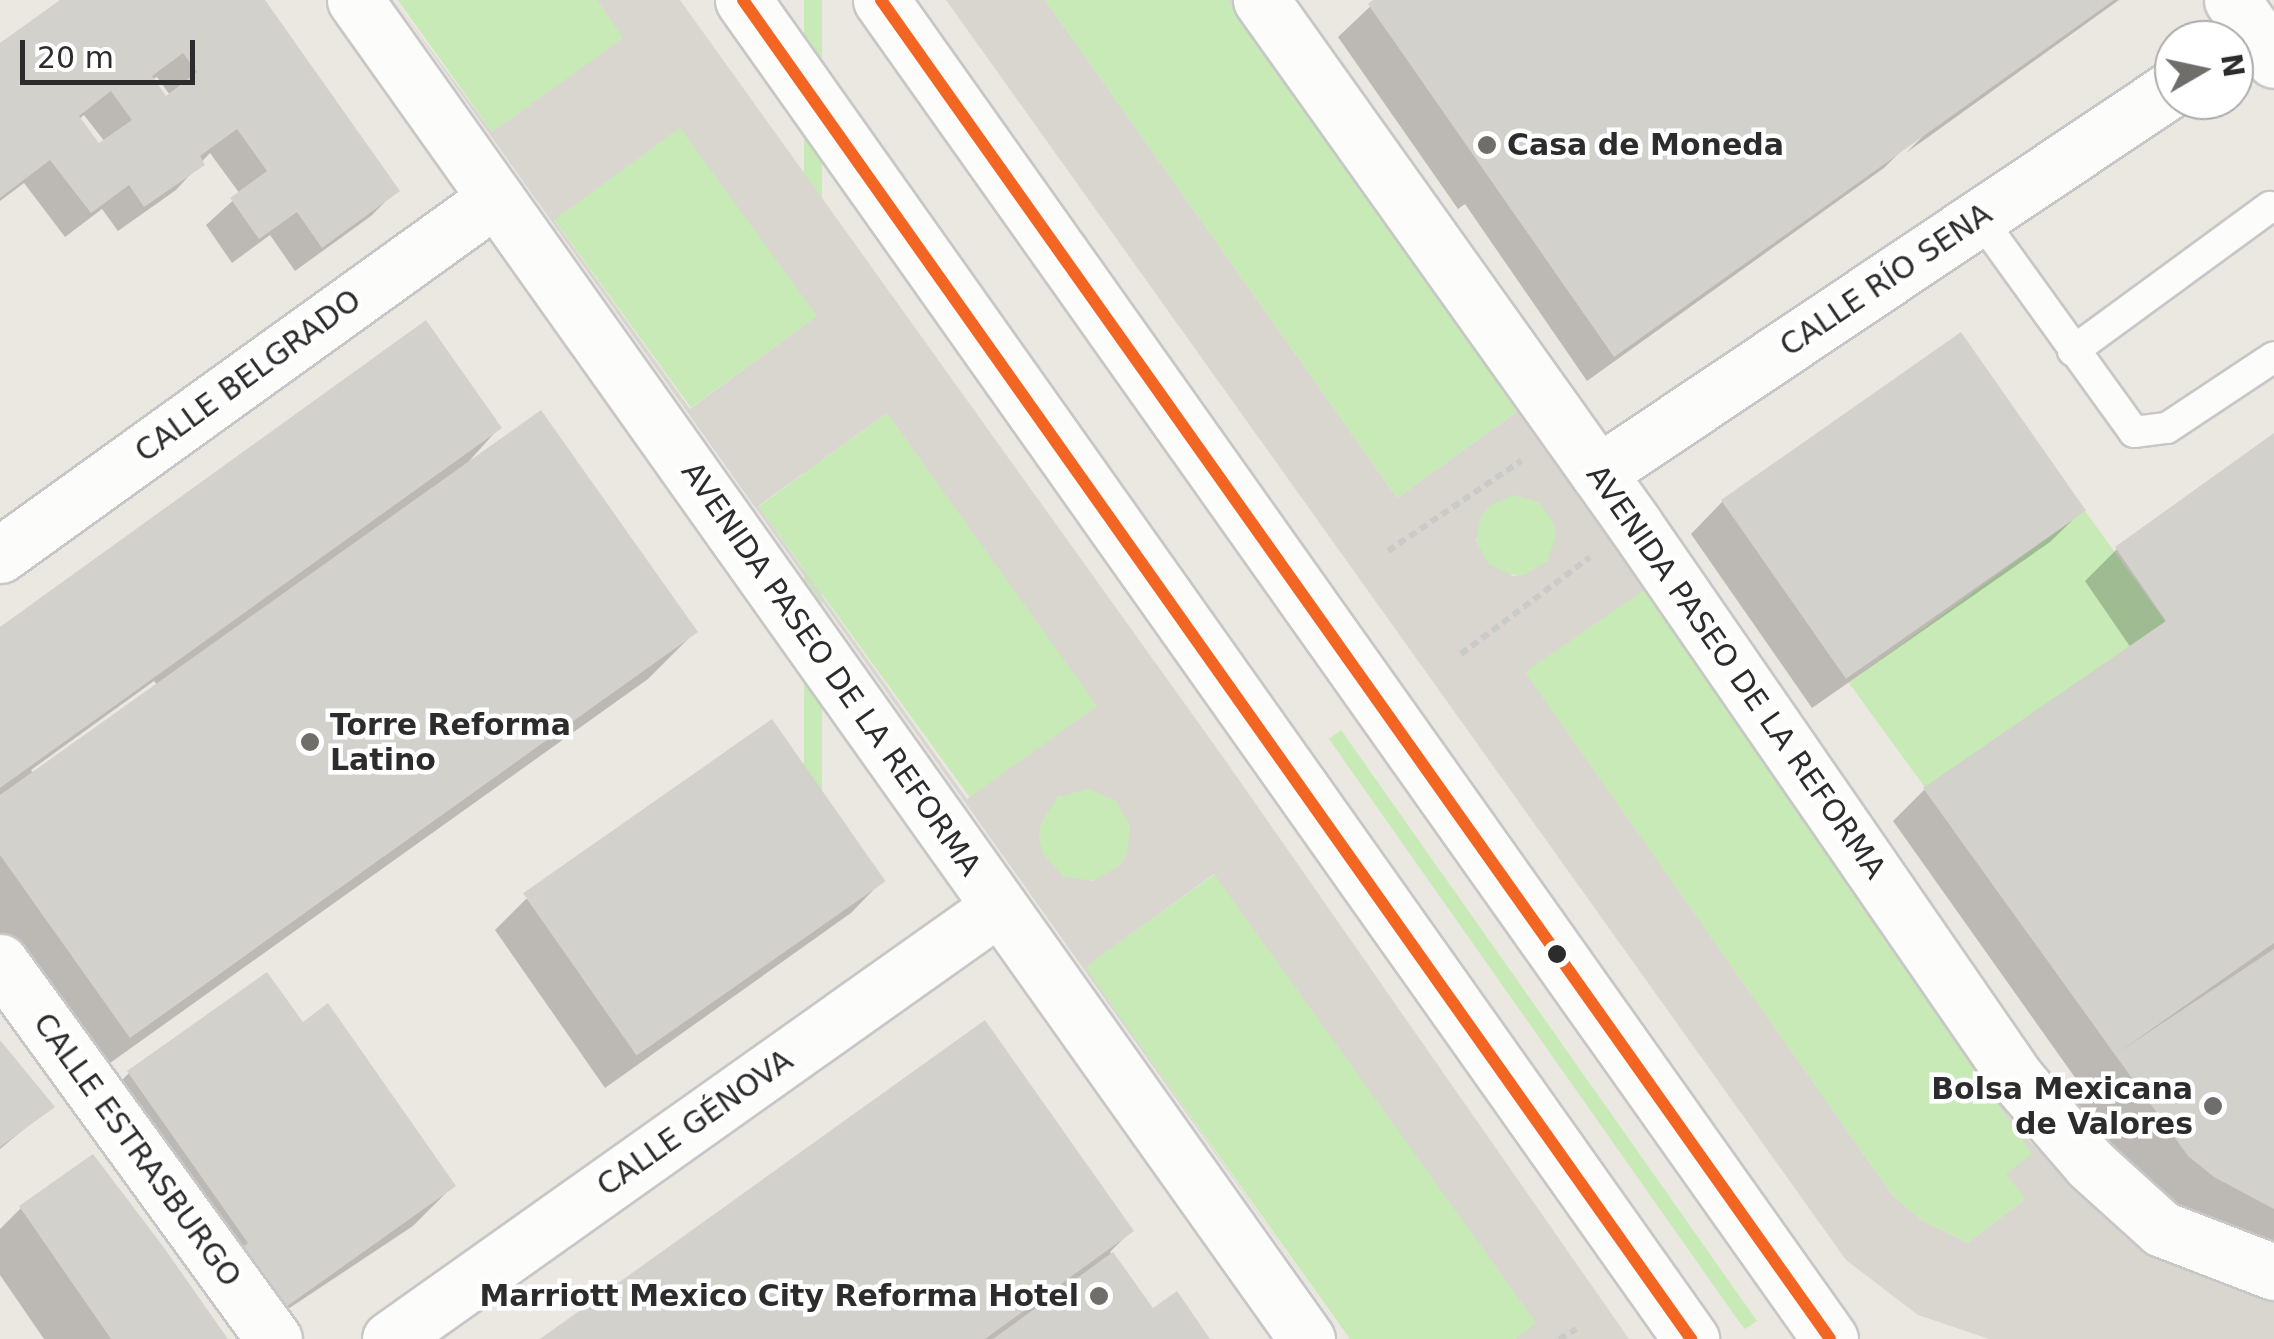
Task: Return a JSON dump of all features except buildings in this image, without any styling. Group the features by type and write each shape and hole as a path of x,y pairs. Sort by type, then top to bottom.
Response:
{"street":[{"name":"AVENIDA PASEO DE LA REFORMA","path":"355,0 1307,1339"},
{"path":"743,0 1692,1339"},
{"path":"882,0 1830,1339"},
{"name":"AVENIDA PASEO DE LA REFORMA","path":"1260,0 1635,525 2017,1080 2090,1164 2162,1229 2274,1272"},
{"name":"CALLE RÍO SENA","path":"1582,451 1980,217 2154,100"},
{"name":"CALLE BELGRADO","path":"0,554 496,198"},
{"name":"CALLE GÉNOVA","path":"390,1339 1000,907"},
{"name":"CALLE ESTRASBURGO","path":"0,962 274,1339"}],"lane":[{"path":"2073,351 2270,207"},
{"path":"1980,217 2126,426 2144,434 2167,428 2274,356"}],"path":[{"path":"1388,551 1582,451"},
{"path":"1461,654 1635,525"},
{"path":"1559,1339 1576,1329"}],"green space":[{"path":"398,0 597,0 624,38 492,132"},
{"path":"804,0 822,0 822,820 804,820"},
{"path":"1045,0 1228,0 1518,411 1397,498"},
{"path":"681,127 818,316 691,408 554,219"},
{"path":"887,413 1099,705 971,799 758,506"},
{"path":"1516,495 1531,498 1544,507 1553,520 1553,550 1544,563 1531,572 1516,575 1501,572 1488,563 1479,550 1476,535 1479,520 1488,507 1501,498"},
{"path":"2085,511 2166,622 1929,793 1849,683"},
{"path":"1645,589 2033,1154 2025,1199 1968,1243 1921,1220 1892,1195 1524,671"},
{"path":"1341,730 1757,1321 1745,1329 1740,1323 1329,739"},
{"path":"1085,789 1103,793 1117,803 1127,817 1131,835 1127,853 1117,867 1103,877 1085,881 1067,877 1053,867 1043,853 1039,835 1043,817 1053,803 1067,793"},
{"path":"1215,874 1537,1324 1515,1339 1350,1339 1084,967"}],"shaded area":[{"path":"394,0 492,132 623,38 597,0 680,0 1223,757 1629,1339 1515,1339 1536,1323 1214,874 1085,967 1347,1339","holes":["680,128 817,316 690,409 554,220","887,413 1097,706 967,799 758,506","1088,789 1115,800 1130,825 1127,854 1119,866 1093,881 1063,876 1043,854 1041,823 1058,797"]},
{"path":"946,0 1045,0 1397,498 1518,411 1228,0 1233,0 1605,526 2016,1127 2101,1215 2148,1252 2274,1301 2274,1339 1989,1339 1918,1315 1846,1260","holes":["1515,495 1540,503 1554,524 1556,536 1547,561 1526,574 1513,576 1489,564 1476,541 1481,516 1490,505","1644,590 2032,1154 2006,1174 2025,1199 1968,1243 1921,1220 1892,1195 1525,672"]}],"transit line":[{"path":"743,0 1691,1339"},
{"path":"881,0 1830,1339"}],"place":[{"name":"Casa de Moneda","path":"1487,145"},
{"name":"Torre Reforma Latino","path":"310,742"},
{"name":"Bolsa Mexicana de Valores","path":"2213,1106"},
{"name":"Marriott Mexico City Reforma Hotel","path":"1099,1296"}]}
